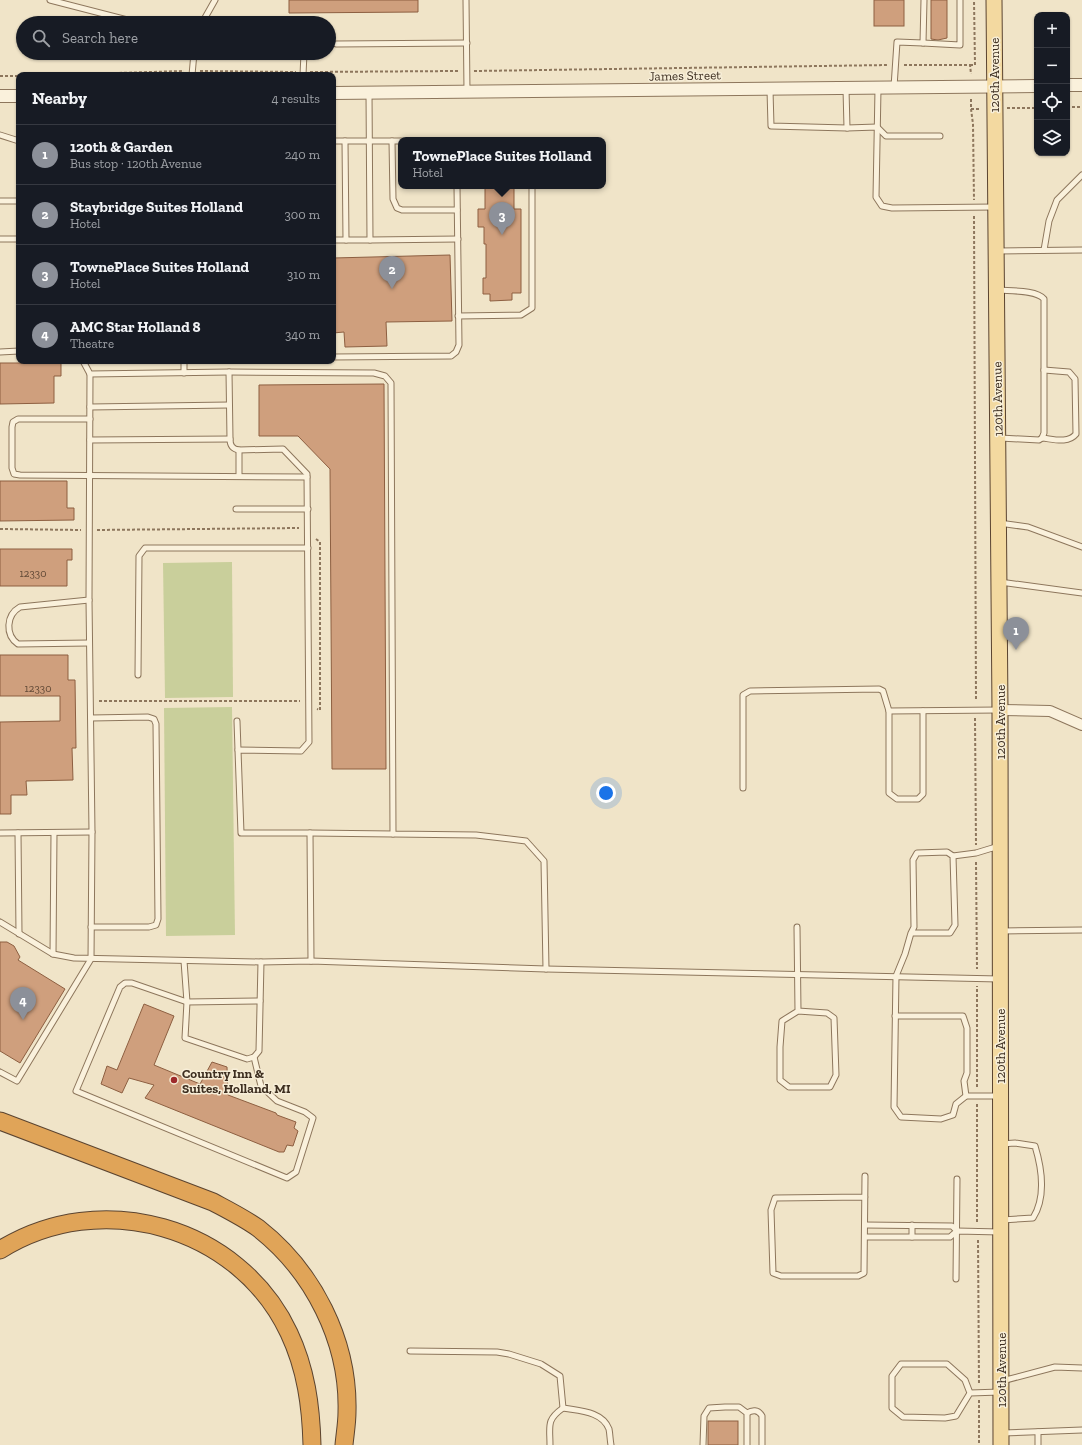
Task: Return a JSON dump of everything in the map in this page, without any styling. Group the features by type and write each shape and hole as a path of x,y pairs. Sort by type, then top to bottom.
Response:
{"highway":[{"path":"0,1121 213,1202 243,1218 284,1252 306,1279 315,1293 330,1324 338,1349 344,1376 347,1411 344,1445"},
{"path":"0,1250 24,1237 49,1228 82,1221 104,1220 146,1223 166,1228 208,1245 241,1269 255,1284 268,1299 289,1332 296,1350 310,1403 312,1445"}],"main road":[{"name":"120th Avenue","path":"994,0 1000,710 1002,1439"}],"street":[{"path":"1070,85 1082,85"},
{"name":"James Street","path":"336,93 1034,86"},
{"path":"0,96 16,96"},
{"path":"1000,710 1050,712 1082,725"}],"lane":[{"path":"50,0 112,16"},
{"path":"206,16 215,0"},
{"path":"466,0 467,92"},
{"path":"923,43 924,0"},
{"path":"894,87 897,42 960,45 960,0"},
{"path":"336,44 467,43"},
{"path":"192,72 193,60"},
{"path":"304,60 304,72"},
{"path":"846,88 847,128"},
{"path":"878,88 876,197 882,206 892,208 995,208"},
{"path":"770,89 771,126 847,128 877,127 886,136 940,136"},
{"path":"369,93 368,141 370,240"},
{"path":"0,135 16,140"},
{"path":"336,141 398,141"},
{"path":"345,141 346,240"},
{"path":"392,141 393,199 397,208 402,210 457,210"},
{"path":"1044,250 1049,221 1057,200 1082,175"},
{"path":"336,357 451,356 456,352 459,345 457,189"},
{"path":"458,316 521,315 532,308 532,189"},
{"path":"0,201 16,201"},
{"path":"0,239 16,239"},
{"path":"336,240 458,239"},
{"path":"996,251 1082,250"},
{"path":"996,290 1035,293 1041,295 1044,299 1044,433 1042,438"},
{"path":"0,352 16,351"},
{"path":"0,1072 17,1081 91,959 92,832 89,643 90,374 84,364"},
{"path":"184,364 184,373"},
{"path":"997,438 1039,440 1042,438 1063,440 1072,439 1076,434 1075,379 1069,372 1044,370"},
{"path":"90,374 229,372 374,373 385,376 391,383 393,834"},
{"path":"229,372 230,439 232,447 239,450 283,449 307,474 308,509 309,742 301,751 238,750"},
{"path":"90,407 229,405"},
{"path":"90,419 18,419 13,422 12,468 14,474 307,477"},
{"path":"90,440 230,439"},
{"path":"239,450 239,476"},
{"path":"236,509 308,509"},
{"path":"998,523 1028,527 1082,547"},
{"path":"138,675 139,556 144,548 308,548"},
{"path":"999,582 1082,593"},
{"path":"89,600 20,607 10,616 9,623 13,640 18,644 89,643"},
{"path":"743,788 743,696 750,691 879,689 883,691 889,711 889,793 897,800 918,800 923,794 923,711"},
{"path":"889,711 1000,710"},
{"path":"91,718 148,717 154,719 156,724 158,919 156,925 150,926 92,927"},
{"path":"237,721 241,833 476,836 526,841 544,861 546,969"},
{"path":"0,833 92,832"},
{"path":"18,833 19,934"},
{"path":"54,833 54,954"},
{"path":"310,833 311,961"},
{"path":"1000,846 976,853 953,856 947,852 917,853 913,860 914,927 896,976 894,1107 901,1117 941,1119 953,1115 956,1104 966,1096 1000,1096"},
{"path":"911,934 950,933 955,925 953,856"},
{"path":"0,922 54,954 74,958 91,959 261,962 311,961 546,969 1000,979"},
{"path":"797,927 798,1011"},
{"path":"1000,931 1082,930"},
{"path":"184,961 187,1002 185,1038 247,1059 254,1057 259,1051 261,962"},
{"path":"254,1057 261,1086 277,1101 305,1112 313,1118 296,1172 287,1178 76,1091 120,987 125,983 132,983 187,1002 260,1001"},
{"path":"798,1011 827,1013 834,1018 836,1075 830,1087 789,1087 780,1080 782,1021 798,1011"},
{"path":"895,1016 963,1016 967,1028 967,1073 964,1081 966,1096"},
{"path":"865,1225 952,1226 957,1231 977,1232 1033,1218 1038,1211 1041,1198 1039,1158 1035,1146 1015,1143 1000,1144"},
{"path":"865,1176 865,1197 865,1225 865,1237 864,1273 858,1276 781,1276 773,1273 771,1210 776,1198 865,1197"},
{"path":"956,1279 957,1179"},
{"path":"912,1225 912,1237"},
{"path":"865,1237 950,1237 957,1231"},
{"path":"410,1351 497,1352 509,1354 541,1364 560,1376 563,1408"},
{"path":"900,1364 947,1364 965,1380 970,1393 956,1416 945,1418 903,1417 892,1408 892,1376 900,1364"},
{"path":"970,1393 979,1393 1001,1387 1055,1367 1082,1368"},
{"path":"703,1445 704,1416 709,1408 739,1407 747,1413"},
{"path":"550,1445 550,1421 556,1413 563,1408 585,1411 601,1417 608,1429 611,1445"},
{"path":"747,1413 752,1410 758,1411 762,1416 762,1445"},
{"path":"747,1413 748,1445"},
{"path":"1002,1439 1038,1432 1082,1430"},
{"path":"1038,1432 1038,1445"}],"path":[{"path":"336,73 975,65 974,0"},
{"path":"970,65 971,109 973,124 974,208 979,1445"},
{"path":"0,76 16,76"},
{"path":"1070,107 1082,107"},
{"path":"971,109 1034,108"},
{"path":"0,529 90,530 299,528 320,542 320,710 299,700 90,701"}],"green space":[{"path":"232,562 233,697 165,698 163,563"},
{"path":"232,707 235,935 166,936 164,708"}],"building":[{"path":"289,0 418,0 418,12 289,13"},
{"path":"874,0 904,0 904,26 874,26"},
{"path":"931,0 947,0 947,38 938,40 931,39"},
{"path":"485,189 514,189 514,209 521,209 521,293 512,293 512,300 490,301 490,294 483,294 483,278 486,278 486,244 484,244 484,227 478,227 478,209 485,209"},
{"path":"450,255 452,321 386,322 387,346 345,347 344,332 336,333 336,258"},
{"path":"0,363 61,364 61,376 54,376 54,403 0,404"},
{"path":"384,384 386,769 332,769 330,469 298,436 259,436 259,385"},
{"path":"0,481 67,481 67,508 74,508 74,520 0,521"},
{"path":"0,549 72,549 72,560 67,560 67,586 0,586"},
{"path":"0,655 68,655 68,680 75,680 76,748 72,748 73,780 26,781 27,795 11,795 11,814 0,814 0,722 60,721 60,696 0,696"},
{"path":"0,942 7,942 14,946 20,957 18,960 65,989 20,1063 0,1051"},
{"name":"Country Inn & Suites, Holland, MI","path":"144,1004 174,1016 154,1065 200,1084 212,1062 227,1067 228,1095 296,1122 294,1128 298,1131 293,1146 287,1145 284,1152 279,1152 145,1098 154,1085 129,1078 122,1093 101,1084 107,1066 117,1070"},
{"path":"708,1421 738,1421 738,1445 708,1445"}],"place":[{"name":"TownePlace Suites Holland","path":"502,235"},
{"name":"Staybridge Suites Holland","path":"392,289"},
{"name":"120th & Garden","path":"1016,650"},
{"name":"AMC Star Holland 8","path":"23,1020"},
{"name":"Country Inn & Suites, Holland, MI","path":"174,1080"}]}
